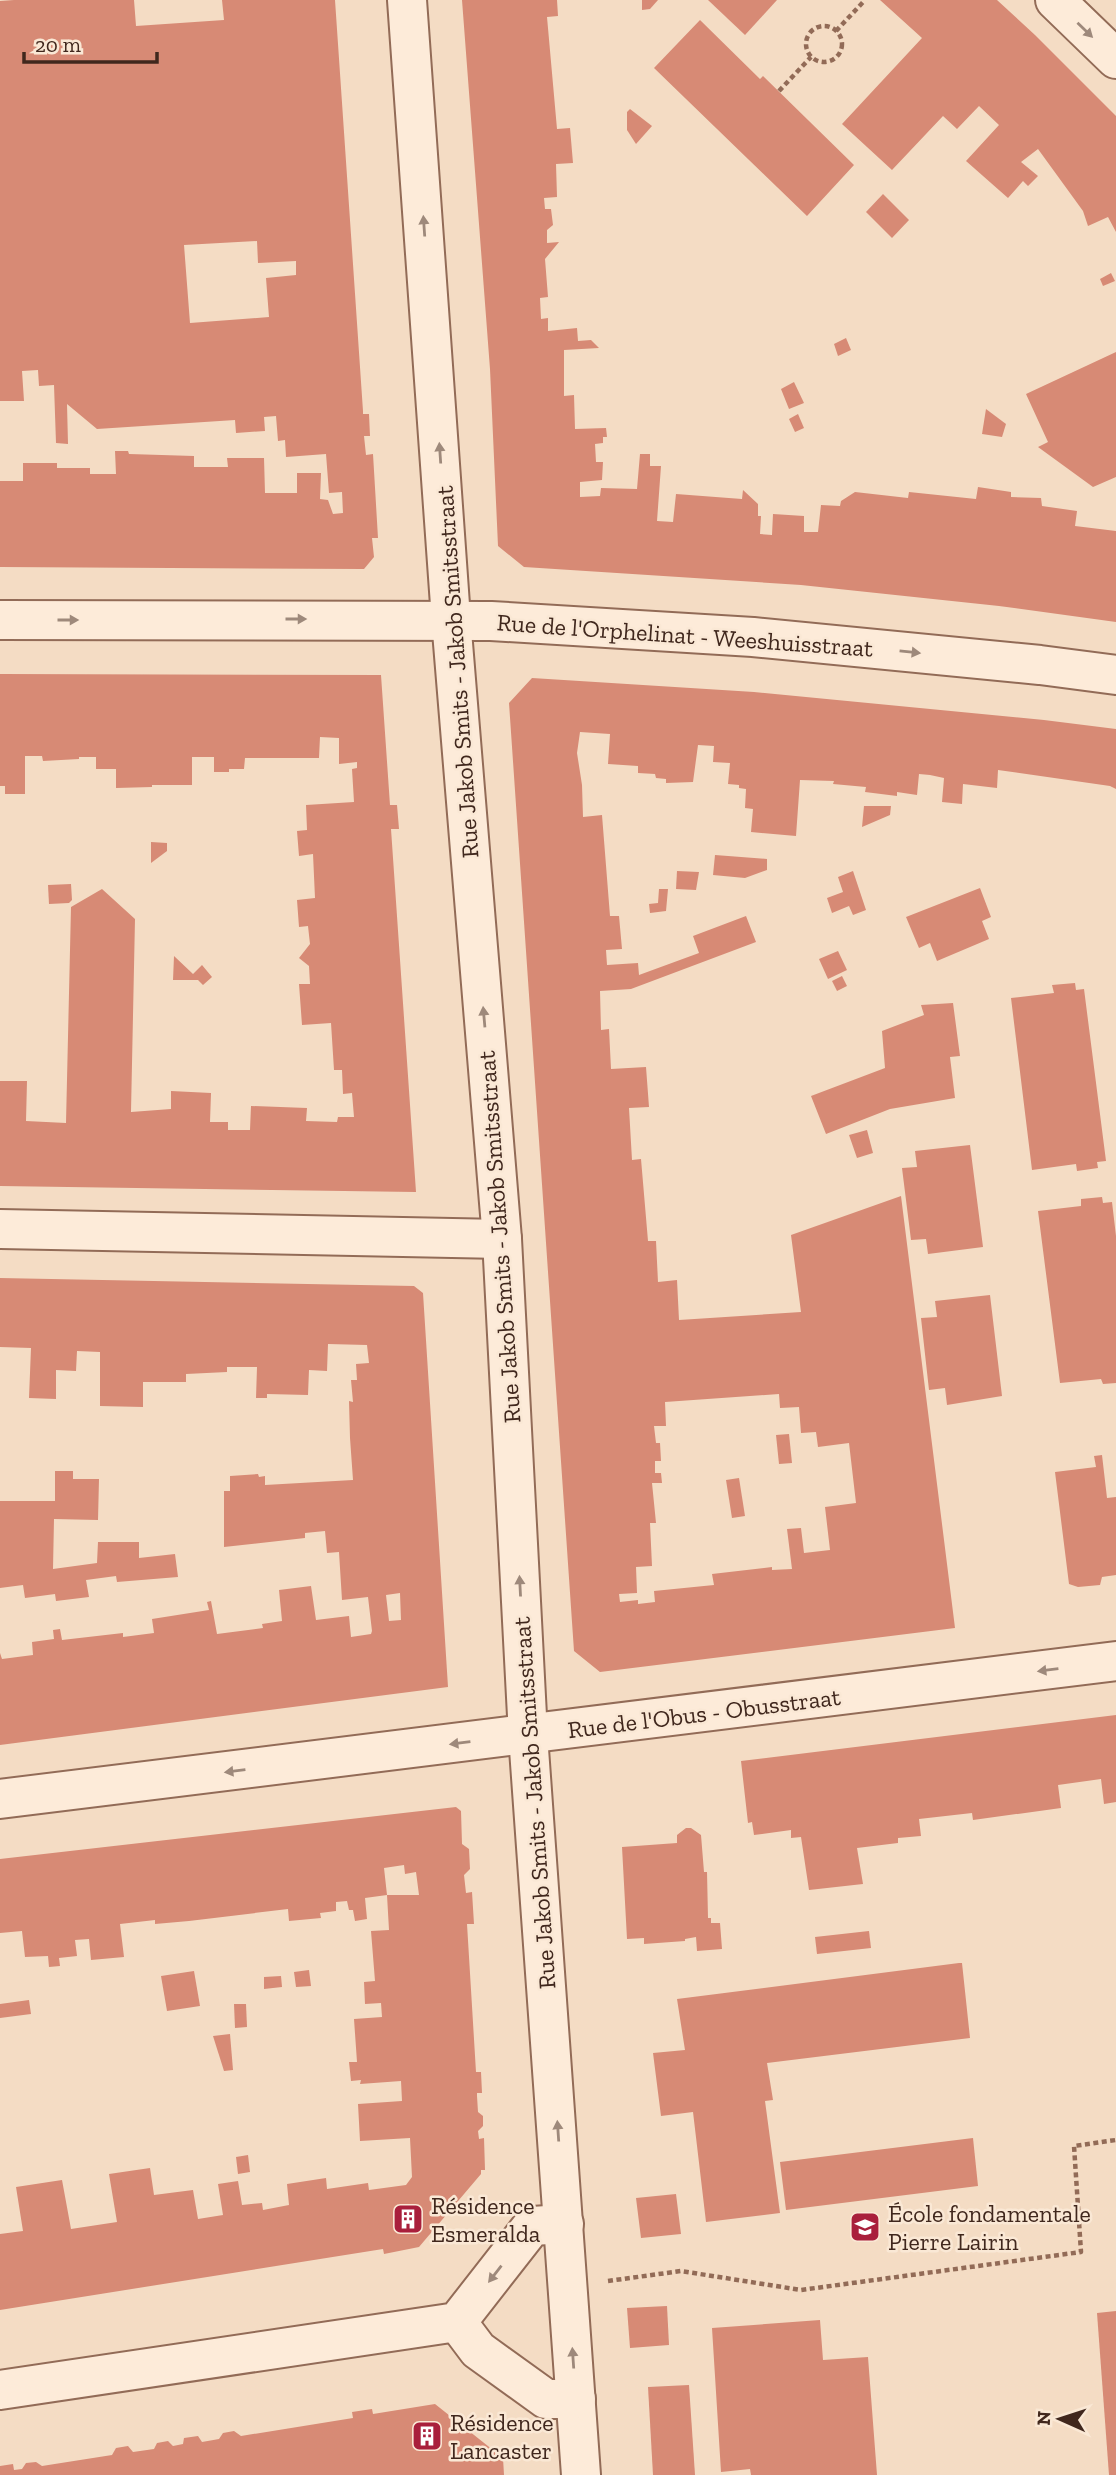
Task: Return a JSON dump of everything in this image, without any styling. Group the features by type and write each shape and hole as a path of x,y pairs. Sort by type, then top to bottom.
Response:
{"street":[{"name":"Rue Jakob Smits - Jakob Smitsstraat","path":"407,0 451,619 502,1239 528,1735 581,2475"},
{"path":"1055,0 1116,59"},
{"name":"Rue de l'Orphelinat - Weeshuisstraat","path":"0,620 451,619 753,637 1040,665 1116,676"},
{"path":"0,1228 502,1239"},
{"name":"Rue de l'Obus - Obusstraat","path":"0,1799 1116,1661"},
{"path":"0,2390 457,2322 532,2226 564,2224"},
{"path":"457,2322 478,2350 546,2399 576,2399"}],"path":[{"path":"836,31 865,0"},
{"path":"823,26 836,31 842,44 837,57 824,62 811,57 805,45 810,32 823,26"},
{"path":"779,92 811,57"},
{"path":"600,2282 681,2271 801,2290 1081,2252 1074,2146 1116,2140"}],"building":[{"path":"134,0 136,26 224,20 222,0 335,0 363,414 369,414 370,436 364,436 366,455 373,454 378,538 372,538 374,557 364,569 0,567 0,481 23,481 23,463 57,463 57,468 90,468 90,474 116,474 115,451 128,451 129,454 194,456 194,467 228,467 227,458 264,458 265,493 297,493 297,473 321,473 320,499 328,500 333,514 343,513 342,492 329,493 326,454 286,457 285,440 278,441 276,416 264,417 265,431 236,433 235,420 97,429 67,404 68,444 56,443 54,385 39,386 38,370 22,371 24,401 0,401 0,1","holes":["257,241 258,263 296,261 296,275 266,278 269,317 190,323 184,245"]},
{"path":"462,0 557,0 558,16 547,17 557,129 570,128 573,163 556,164 557,197 544,198 545,209 551,209 553,225 547,230 547,243 559,242 545,259 548,297 540,298 541,319 548,318 548,331 577,328 578,341 591,340 599,348 564,350 564,396 574,395 575,429 606,428 607,437 603,437 603,443 595,444 596,462 603,462 602,480 580,482 580,497 600,496 601,488 637,489 640,454 650,454 650,466 661,466 657,521 673,522 676,494 742,499 743,490 758,504 758,516 761,516 760,534 772,535 773,514 804,516 804,532 818,532 821,505 840,506 841,501 855,492 908,498 909,492 976,499 978,487 1011,492 1011,497 1041,498 1042,506 1077,511 1075,526 1116,531 1116,622 999,606 801,585 524,567 498,546 490,369"},
{"path":"642,0 658,0 650,9 642,10"},
{"path":"708,0 777,0 745,35"},
{"path":"880,0 997,0 1035,35 1116,116 1116,232 1108,217 1088,226 1083,211 1038,149 1021,162 1038,176 1028,186 1023,181 1008,198 966,161 999,125 979,106 957,129 943,116 892,170 842,124 922,38"},
{"path":"700,20 760,79 763,76 854,165 807,216 654,68"},
{"path":"630,109 652,126 636,144 627,130 627,112"},
{"path":"883,194 909,220 892,238 866,212"},
{"path":"1111,273 1115,281 1103,286 1100,279"},
{"path":"846,338 851,350 838,356 834,344"},
{"path":"1116,352 1116,477 1093,487 1038,447 1048,442 1026,394"},
{"path":"794,382 804,403 789,409 781,389"},
{"path":"986,409 1006,424 1002,437 982,434"},
{"path":"798,414 804,428 795,432 789,419"},
{"path":"0,674 381,675 390,805 397,805 399,829 391,829 416,1192 0,1186 0,1081 27,1081 26,1121 66,1123 71,907 102,889 135,919 131,1112 171,1109 171,1091 211,1093 210,1122 228,1122 228,1130 250,1130 251,1106 307,1108 306,1121 337,1122 338,1117 354,1117 352,1093 343,1094 342,1070 334,1070 331,1023 302,1025 299,984 310,984 309,966 299,958 310,944 308,926 299,927 297,900 315,898 313,854 299,856 297,831 307,830 306,805 354,802 352,769 357,768 357,762 339,764 339,738 320,737 319,758 245,758 244,769 214,772 214,757 192,757 192,785 116,788 116,769 96,769 96,757 43,761 42,756 25,756 25,794 5,794 5,786 0,786"},
{"path":"532,678 754,692 1116,729 1116,789 998,770 997,788 963,784 962,804 942,802 944,778 930,775 919,774 917,795 897,792 897,796 865,792 866,787 833,784 834,781 800,780 796,836 751,832 753,809 745,808 746,789 728,784 730,763 713,762 714,746 698,745 693,782 666,783 666,779 656,778 655,774 638,773 638,766 608,764 610,734 580,732 577,753 583,817 602,815 610,916 619,916 622,949 606,950 607,965 638,963 639,975 699,953 693,936 746,916 756,942 631,989 600,991 601,1030 609,1029 611,1069 646,1067 649,1107 629,1108 632,1160 641,1159 648,1241 656,1241 658,1282 677,1280 679,1320 801,1312 791,1235 901,1196 955,1628 600,1672 574,1651 509,703","holes":["779,1394 780,1408 799,1407 801,1433 816,1432 818,1447 849,1443 856,1503 825,1507 830,1550 804,1553 801,1528 787,1529 792,1569 772,1570 772,1567 712,1574 714,1585 654,1591 655,1602 620,1602 619,1594 637,1593 636,1567 652,1566 650,1523 656,1523 652,1483 662,1483 661,1473 655,1473 655,1461 661,1461 660,1443 656,1443 654,1426 666,1426 665,1402"]},
{"path":"864,806 891,806 890,815 862,827"},
{"path":"151,842 167,843 167,851 151,863"},
{"path":"715,855 767,859 767,870 745,878 713,875"},
{"path":"677,871 699,872 696,890 676,889"},
{"path":"853,871 866,910 853,915 849,906 832,913 827,898 843,892 838,877"},
{"path":"71,884 72,900 69,903 49,904 48,885"},
{"path":"980,888 991,917 982,921 989,939 937,961 930,943 919,948 906,917"},
{"path":"659,889 668,889 666,911 650,913 649,904 658,903"},
{"path":"838,951 847,970 828,979 819,959"},
{"path":"174,956 193,974 202,965 212,977 203,985 198,980 173,980"},
{"path":"842,976 847,986 837,991 832,981"},
{"path":"1075,983 1076,990 1084,989 1106,1161 1097,1162 1098,1168 1077,1171 1076,1164 1032,1170 1011,998 1054,993 1052,985"},
{"path":"953,1003 960,1056 950,1057 955,1098 890,1109 826,1134 811,1096 885,1068 882,1031 924,1015 921,1005"},
{"path":"867,1130 873,1153 857,1158 849,1135"},
{"path":"970,1145 983,1247 928,1254 926,1239 911,1240 902,1168 917,1167 915,1151"},
{"path":"1102,1197 1103,1203 1112,1202 1116,1236 1116,1383 1103,1384 1101,1379 1060,1383 1038,1211 1081,1206 1081,1199"},
{"path":"0,1278 414,1286 423,1293 448,1687 0,1745 0,1653 2,1659 33,1655 32,1642 54,1639 53,1630 60,1629 62,1640 123,1633 123,1637 154,1633 152,1619 209,1610 207,1602 211,1601 217,1634 263,1628 262,1624 282,1621 279,1590 311,1586 316,1620 349,1616 351,1637 371,1634 372,1631 368,1597 342,1600 339,1552 327,1553 325,1531 305,1533 305,1538 224,1547 224,1491 230,1491 230,1476 258,1474 259,1477 265,1476 265,1485 353,1480 349,1401 353,1402 351,1380 357,1380 356,1364 369,1363 367,1345 328,1344 327,1371 309,1370 308,1395 267,1394 267,1398 256,1398 257,1367 227,1367 227,1372 186,1374 186,1382 143,1382 143,1407 100,1406 100,1352 77,1351 76,1371 56,1370 56,1399 29,1398 31,1348 0,1347","holes":["400,1593 401,1620 389,1621 386,1595"]},
{"path":"990,1295 1002,1396 947,1405 945,1388 929,1390 921,1318 937,1317 935,1301"},
{"path":"789,1434 792,1463 779,1464 776,1435"},
{"path":"1102,1455 1107,1498 1116,1497 1116,1575 1102,1577 1100,1585 1078,1587 1069,1584 1055,1472 1096,1467 1094,1456"},
{"path":"55,1471 73,1471 73,1479 99,1479 98,1520 54,1519 53,1569 97,1563 98,1542 139,1542 139,1558 175,1554 178,1577 117,1582 116,1576 86,1580 89,1597 56,1601 55,1594 25,1598 23,1585 0,1588 0,1501 55,1501"},
{"path":"739,1478 745,1516 732,1518 726,1480"},
{"path":"1116,1715 1116,1802 1104,1804 1101,1779 1058,1785 1061,1808 973,1820 972,1813 919,1819 921,1836 898,1838 898,1843 857,1848 863,1884 809,1890 801,1837 791,1838 791,1830 754,1835 752,1822 748,1823 741,1761"},
{"path":"456,1807 461,1811 462,1844 469,1849 470,1869 464,1875 466,1893 472,1892 474,1924 467,1924 476,2072 481,2072 482,2093 477,2093 477,2096 478,2112 483,2116 483,2126 478,2131 479,2139 484,2138 485,2170 481,2170 481,2174 419,2247 384,2254 383,2249 0,2310 0,2234 23,2231 16,2187 62,2180 71,2229 117,2222 109,2174 150,2168 154,2195 193,2190 198,2219 223,2215 218,2184 238,2181 242,2205 262,2203 263,2210 289,2205 287,2184 326,2178 327,2189 368,2183 369,2190 406,2185 412,2177 410,2138 360,2141 358,2104 402,2101 401,2081 360,2084 361,2080 351,2081 349,2062 357,2062 354,2019 382,2017 381,2003 365,2004 364,1982 375,1981 371,1931 389,1930 387,1895 365,1898 367,1919 355,1921 353,1910 349,1910 347,1901 336,1902 336,1911 320,1913 321,1918 289,1921 288,1909 189,1921 155,1924 155,1920 120,1924 124,1957 91,1960 89,1939 75,1940 77,1956 59,1958 60,1966 49,1967 48,1956 25,1957 22,1931 0,1933 0,1859","holes":["404,1865 405,1874 416,1872 419,1895 387,1895 384,1868"]},
{"path":"686,1828 691,1828 701,1835 704,1872 707,1872 708,1918 711,1918 711,1923 720,1923 722,1949 697,1951 696,1937 685,1941 644,1944 644,1938 627,1939 622,1847 677,1843 677,1835"},
{"path":"869,1931 871,1948 817,1954 815,1937"},
{"path":"962,1963 970,2038 767,2063 773,2100 765,2101 780,2213 706,2222 693,2112 661,2116 653,2053 685,2050 677,1999"},
{"path":"309,1970 311,1986 296,1987 294,1972"},
{"path":"194,1971 200,2006 167,2011 161,1976"},
{"path":"281,1976 282,1987 264,1989 264,1977"},
{"path":"29,2000 31,2014 0,2018 0,2004"},
{"path":"234,2004 246,2004 247,2027 235,2028"},
{"path":"230,2034 233,2070 224,2071 213,2036"},
{"path":"973,2138 978,2186 786,2210 780,2162"},
{"path":"248,2155 250,2172 238,2174 236,2157"},
{"path":"676,2194 681,2234 641,2238 636,2198"},
{"path":"667,2306 669,2345 630,2348 627,2308"},
{"path":"1116,2311 1116,2475 1109,2475 1097,2313"},
{"path":"820,2320 823,2360 868,2357 877,2475 751,2475 750,2469 721,2472 712,2328"},
{"path":"689,2385 695,2475 653,2475 648,2387"},
{"path":"435,2404 503,2458 504,2475 0,2475 0,2466 13,2464 14,2470 22,2469 26,2463 36,2462 42,2466 112,2455 116,2448 128,2446 133,2452 154,2449 157,2443 168,2441 173,2446 183,2444 184,2438 198,2436 202,2442 219,2439 223,2433 234,2431 241,2436 353,2418 352,2412 372,2409 373,2414"}],"place":[{"name":"Résidence Esmeralda","path":"408,2219"},
{"name":"École fondamentale Pierre Lairin","path":"865,2227"},
{"name":"Résidence Lancaster","path":"427,2436"}]}
